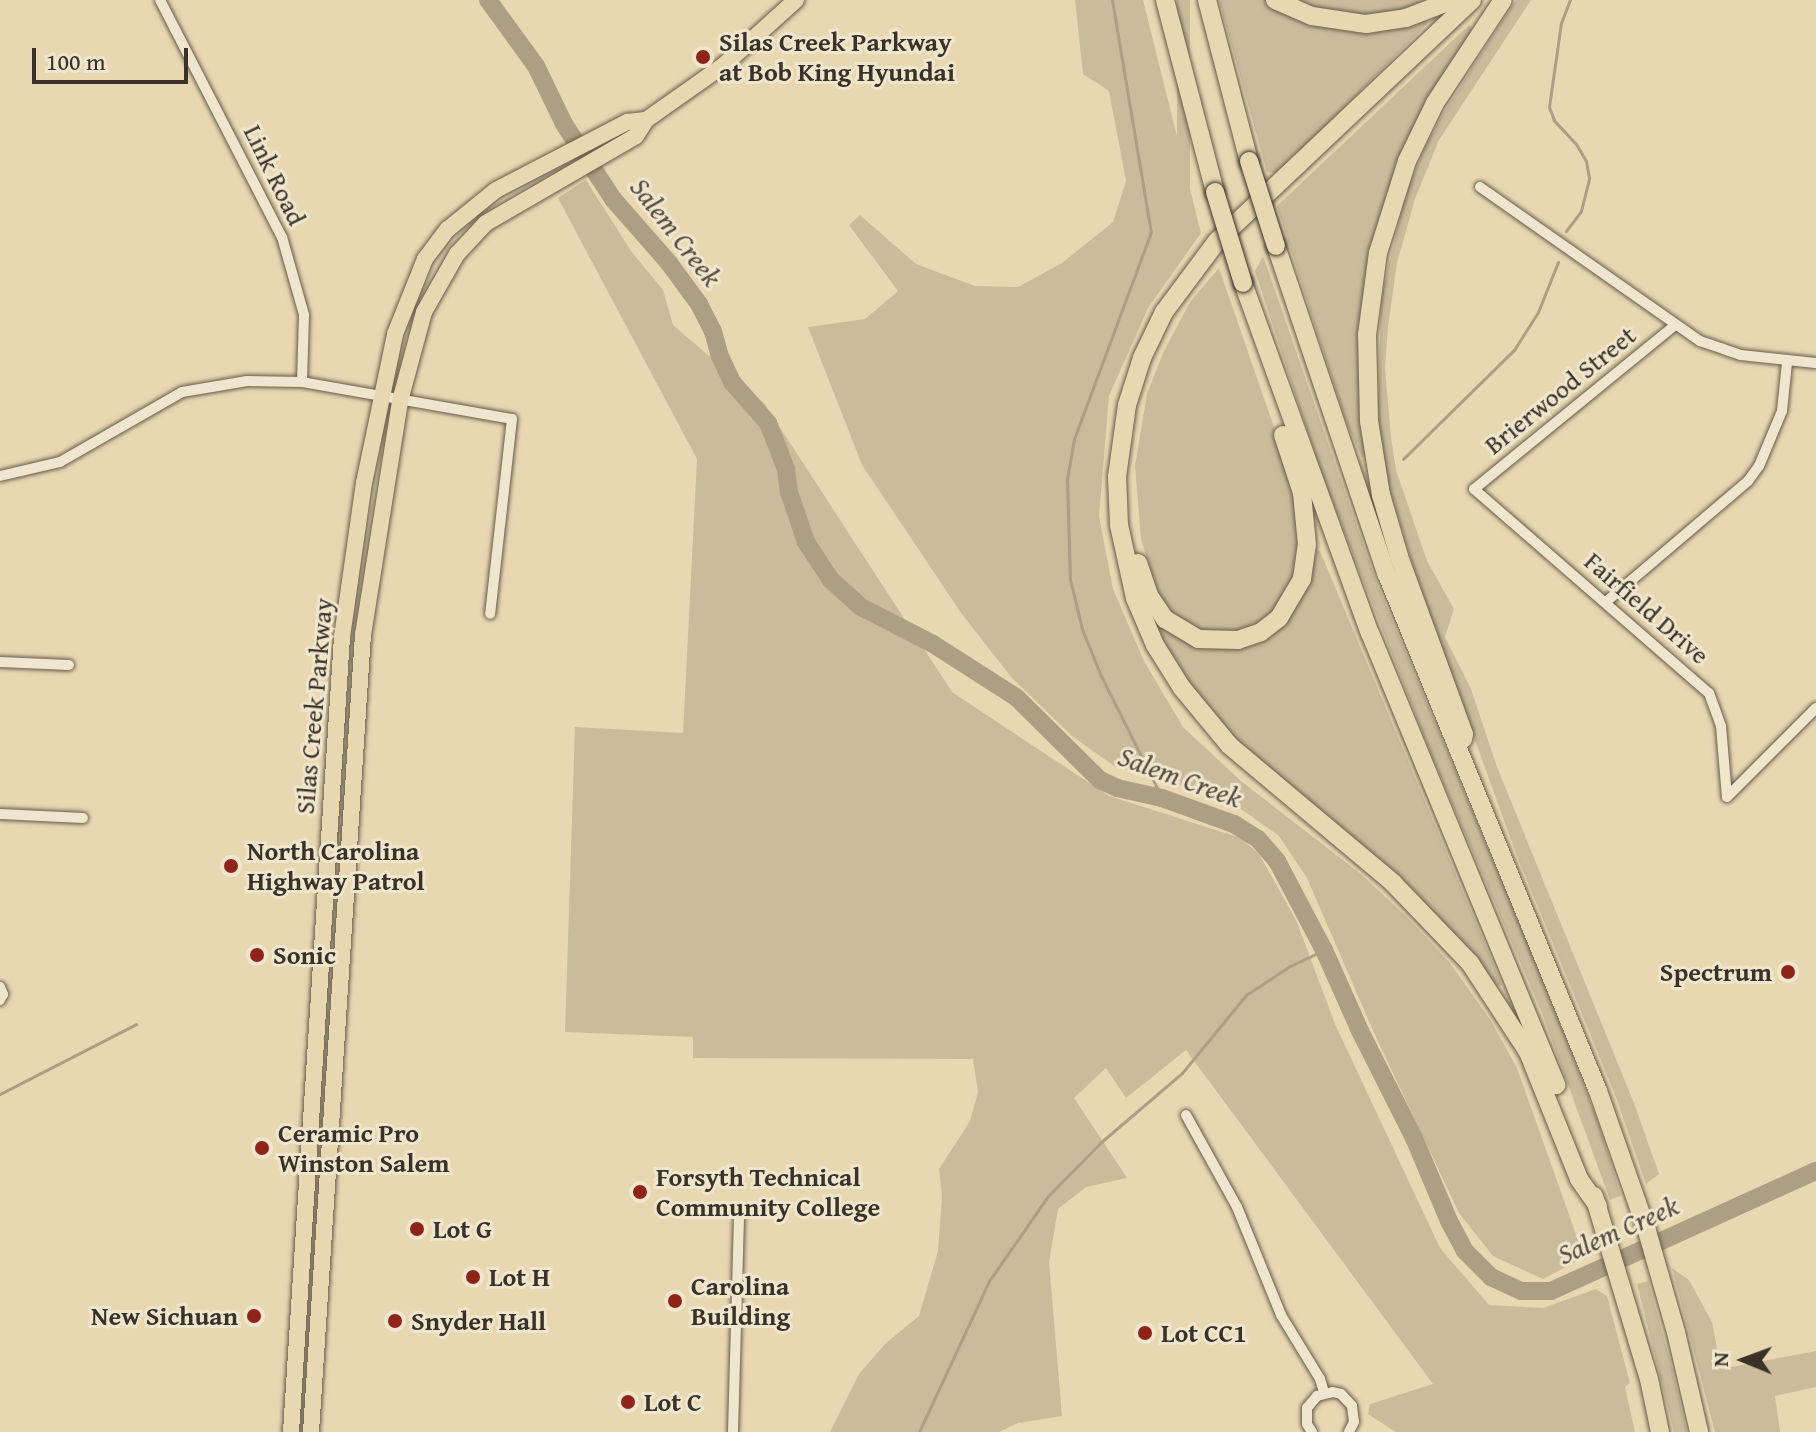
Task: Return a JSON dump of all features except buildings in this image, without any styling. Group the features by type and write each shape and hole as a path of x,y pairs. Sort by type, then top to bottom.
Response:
{"highway":[{"path":"1165,0 1215,192 1261,336 1338,550 1523,999 1598,1206 1660,1432"},
{"path":"1207,0 1249,161 1355,488 1459,754 1576,1034 1634,1190 1660,1275 1699,1432"},
{"path":"1275,0 1320,18 1366,24 1406,18 1453,0"},
{"path":"1472,0 1217,241 1164,312 1142,358 1127,405 1117,477 1119,525 1135,598 1155,645 1182,688 1230,746 1393,883 1470,963 1528,1052 1579,1179 1598,1206"},
{"path":"1261,336 1260,364 1302,493 1307,530 1306,563 1296,594 1279,618 1250,637 1213,642 1186,634 1165,619 1150,597 1135,555 1129,503 1130,457 1140,400 1155,355 1179,311 1221,254 1485,0"},
{"path":"1459,754 1464,734 1399,556 1381,495 1369,421 1367,335 1378,253 1407,161 1435,103 1503,0"}],"main road":[{"name":"Silas Creek Parkway","path":"311,1432 363,635 400,401 424,312 457,254 486,223 610,154 636,136 646,120 746,47 796,0"},
{"name":"Silas Creek Parkway","path":"291,1432 342,637 360,506 395,334 425,259 448,229 496,190 627,122 646,120"},
{"path":"315,1046 322,1063 315,1185 326,1191"}],"street":[{"name":"Link Road","path":"160,0 282,237 304,315 302,382"},
{"path":"1480,187 1674,326 1721,350 1787,363 1816,363"},
{"name":"Brierwood Street","path":"1474,489 1674,326"},
{"path":"1607,601 1748,481 1759,466 1782,411 1787,363"},
{"path":"0,476 60,462 182,392 247,381 302,382 512,419 490,614"},
{"name":"Fairfield Drive","path":"1474,489 1607,601 1709,693 1721,726 1727,797 1816,708"},
{"path":"0,662 69,665"},
{"path":"0,814 83,818"},
{"path":"0,987 0,1000"},
{"path":"1186,1115 1237,1207 1281,1315 1320,1379 1324,1392"},
{"path":"733,1432 739,1219"},
{"path":"1311,1432 1307,1408 1324,1392 1341,1394 1352,1406 1354,1422 1349,1432"}],"shaded area":[{"path":"1075,0 1143,0 1201,233 1148,308 1109,396 1099,516 1113,589 1144,661 1183,727 1241,781 1362,875 1408,918 1450,963 1491,1021 1517,1068 1584,1257 1543,1279 1493,1256 1459,1213 1374,1033 1307,878 1279,836 1227,799 1114,766 1072,736 1012,678 961,613 862,465 808,327 865,319 898,291 849,225 860,215 916,264 975,286 1018,287 1062,263 1113,222 1126,181 1109,91 1083,74"},
{"path":"1177,0 1190,0 1190,187 1177,187"},
{"path":"1219,0 1266,0 1286,11 1424,19 1428,23 1305,147 1275,173 1267,172"},
{"path":"1290,0 1438,0 1409,10 1364,17 1318,10"},
{"path":"1516,0 1531,0 1439,140 1415,199 1397,263 1388,327 1385,368 1391,437 1396,470 1427,561 1454,609 1445,637 1471,689 1497,767 1634,1103 1659,1174 1646,1184 1616,1097 1517,856 1418,583 1387,481 1378,421 1381,298 1405,197 1423,151 1444,112"},
{"path":"1469,25 1473,29 1403,148 1373,242 1366,455 1362,458 1344,416 1277,206"},
{"path":"586,180 631,251 663,290 673,325 764,403 952,692 1109,796 1241,838 1259,854 1296,920 1335,1024 1440,1248 1489,1305 1543,1308 1596,1289 1607,1296 1630,1383 1625,1387 1635,1432 1396,1432 1368,1414 1370,1404 1433,1384 1186,1050 1126,1098 1106,1068 1074,1098 1127,1178 1086,1187 1058,1209 1049,1262 1062,1416 1018,1423 999,1432 830,1432 859,1374 886,1343 919,1316 938,1251 942,1196 939,1169 970,1121 978,1092 973,1059 693,1058 693,1037 565,1032 575,727 683,733 697,459 558,198"},
{"path":"1263,256 1377,584 1550,997 1598,1122 1621,1196 1610,1200 1542,1013 1431,754 1321,472 1255,271"},
{"path":"1219,268 1295,488 1302,520 1296,579 1273,615 1243,632 1205,633 1178,620 1159,600 1141,539 1135,466 1147,394 1163,353 1190,302"},
{"path":"1317,550 1502,985 1496,987 1226,731 1171,661 1156,625 1162,621 1242,644 1310,573"},
{"path":"1672,1268 1689,1280 1712,1322 1721,1369 1816,1351 1816,1387 1775,1396 1780,1432 1715,1432"},
{"path":"1648,1281 1687,1432 1674,1432 1637,1284"}],"waterway":[{"name":"Salem Creek","path":"488,0 536,66 564,124 613,199 669,263 699,304 732,382 768,423 786,469 789,492 806,542 831,580 861,607 933,644 1016,697 1100,780 1234,824 1258,839 1277,861 1324,950 1360,1031 1414,1138 1449,1221 1465,1251 1491,1277 1521,1291 1551,1291 1816,1171"},
{"path":"1112,0 1151,232 1074,439 1067,479 1070,579 1082,629 1101,676 1162,798"},
{"path":"1566,231 1581,211 1589,178 1586,161 1576,144 1554,120 1549,107 1561,23 1570,0"},
{"path":"1403,459 1514,350 1538,312 1558,262"},
{"path":"919,1432 989,1281 1048,1196 1100,1143 1182,1073 1246,995 1290,966 1324,950"},
{"path":"0,1094 136,1024"}],"place":[{"name":"Silas Creek Parkway at Bob King Hyundai","path":"703,57"},
{"name":"North Carolina Highway Patrol","path":"231,866"},
{"name":"Sonic","path":"257,955"},
{"name":"Spectrum","path":"1788,972"},
{"name":"Ceramic Pro Winston Salem","path":"262,1148"},
{"name":"Forsyth Technical Community College","path":"640,1192"},
{"name":"Lot G","path":"417,1229"},
{"name":"Lot H","path":"473,1277"},
{"name":"Carolina Building","path":"675,1301"},
{"name":"New Sichuan","path":"254,1316"},
{"name":"Snyder Hall","path":"395,1321"},
{"name":"Lot CC1","path":"1145,1333"},
{"name":"Lot C","path":"628,1402"}]}
